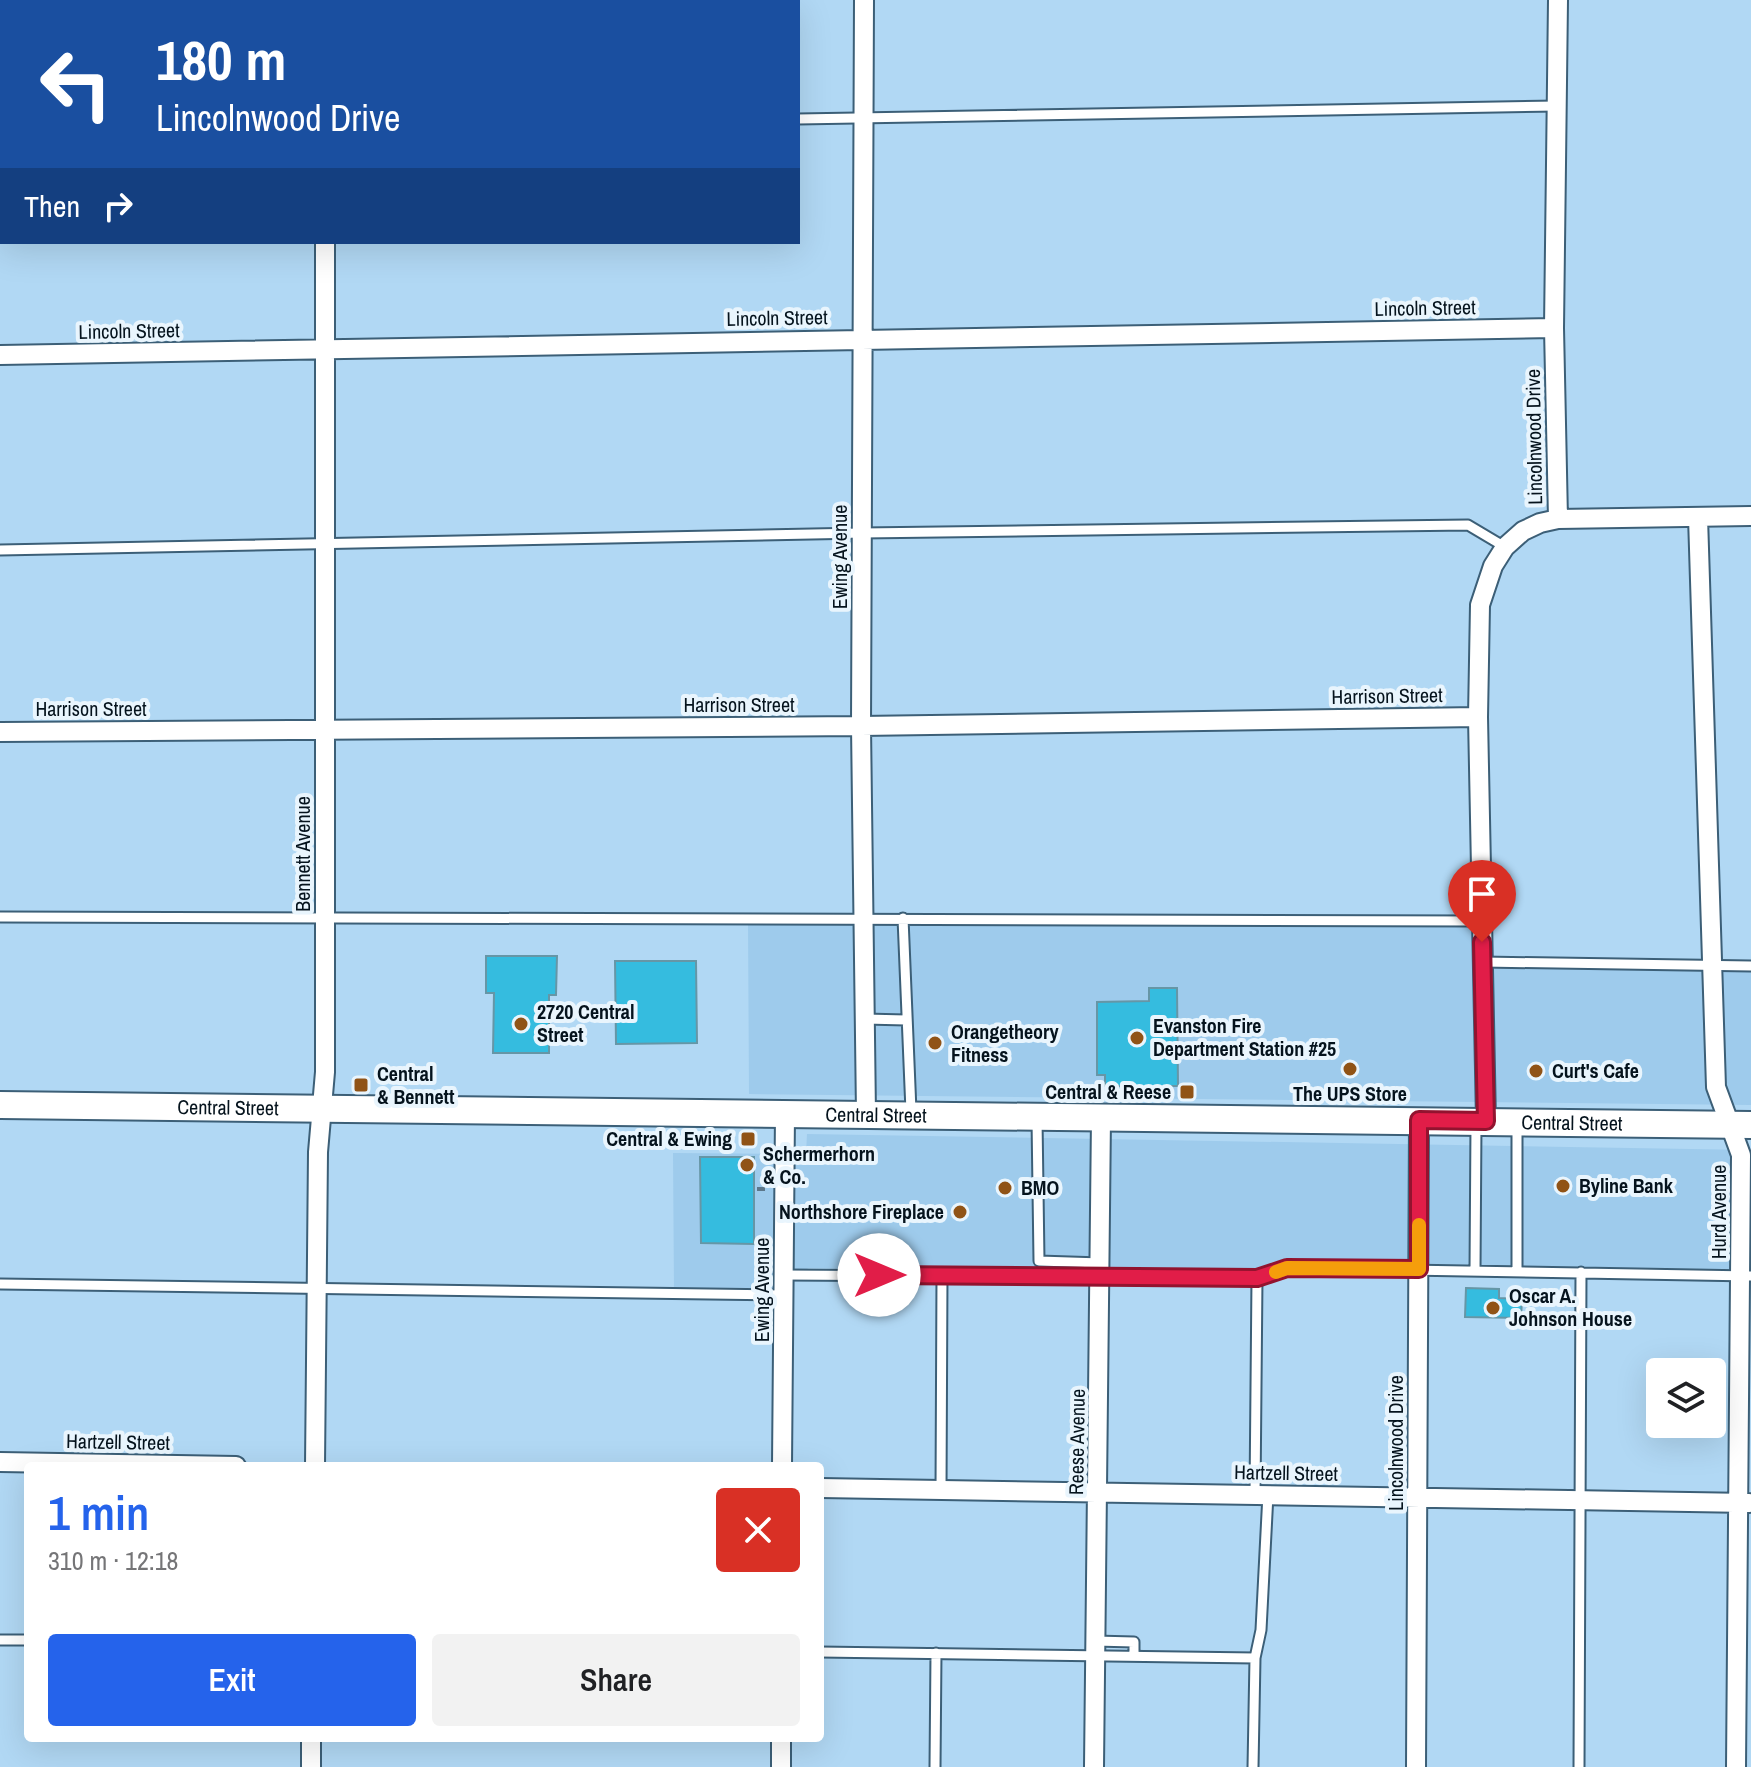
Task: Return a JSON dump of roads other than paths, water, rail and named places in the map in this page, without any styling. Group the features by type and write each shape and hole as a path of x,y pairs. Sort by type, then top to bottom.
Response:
{"main road":[{"name":"Central Street","path":"0,1105 1741,1125"}],"street":[{"name":"Ewing Avenue","path":"864,0 861,726 866,1114"},
{"name":"Lincolnwood Drive","path":"1481,1121 1480,605 1493,566 1505,547 1523,531 1558,519 1554,328 1558,0"},
{"name":"Bennett Avenue","path":"315,1462 321,1109 325,1072 325,244"},
{"name":"Lincoln Street","path":"0,355 1554,328"},
{"path":"1558,519 1751,516"},
{"name":"Hurd Avenue","path":"1698,517 1716,1087 1741,1125 1746,1276 1741,1757"},
{"name":"Harrison Street","path":"0,732 861,726 1478,717"},
{"name":"Ewing Avenue","path":"782,1462 785,1113"},
{"name":"Reese Avenue","path":"1094,1767 1101,1117"},
{"name":"Lincolnwood Drive","path":"1416,1767 1419,1120"},
{"name":"Hartzell Street","path":"0,1462 24,1462"},
{"name":"Hartzell Street","path":"824,1488 1746,1502"},
{"path":"311,1742 311,1767"},
{"path":"781,1742 781,1767"}],"lane":[{"path":"800,119 1557,106"},
{"path":"0,550 1468,525 1505,547"},
{"path":"0,917 1482,921"},
{"path":"903,918 911,1115"},
{"path":"1483,962 1751,966"},
{"path":"865,1019 906,1020"},
{"path":"1037,1116 1039,1261 1101,1270"},
{"path":"1475,1270 1481,1121"},
{"path":"1517,1122 1517,1271"},
{"path":"784,1275 942,1275 1101,1270 1257,1278 1287,1268 1746,1276"},
{"path":"1579,1767 1581,1272"},
{"path":"941,1490 942,1275"},
{"path":"1253,1767 1255,1658 1261,1630 1262,1494 1257,1278"},
{"path":"0,1284 784,1295"},
{"path":"0,1640 24,1640"},
{"path":"824,1652 936,1653 1094,1648 1129,1640 1134,1642 1134,1656"},
{"path":"1094,1648 1134,1656 1255,1658"},
{"path":"935,1767 936,1653"}],"place":[{"name":"2720 Central Street","path":"521,1024"},
{"name":"Evanston Fire Department Station #25","path":"1137,1038"},
{"name":"Orangetheory Fitness","path":"935,1043"},
{"name":"The UPS Store","path":"1350,1069"},
{"name":"Curt's Cafe","path":"1536,1071"},
{"name":"Central & Bennett","path":"361,1085"},
{"name":"Central & Reese","path":"1187,1092"},
{"name":"Central & Ewing","path":"748,1139"},
{"name":"Schermerhorn & Co.","path":"747,1165"},
{"name":"Byline Bank","path":"1563,1186"},
{"name":"BMO","path":"1005,1188"},
{"name":"Northshore Fireplace","path":"960,1212"},
{"name":"Oscar A. Johnson House","path":"1493,1308"}]}
